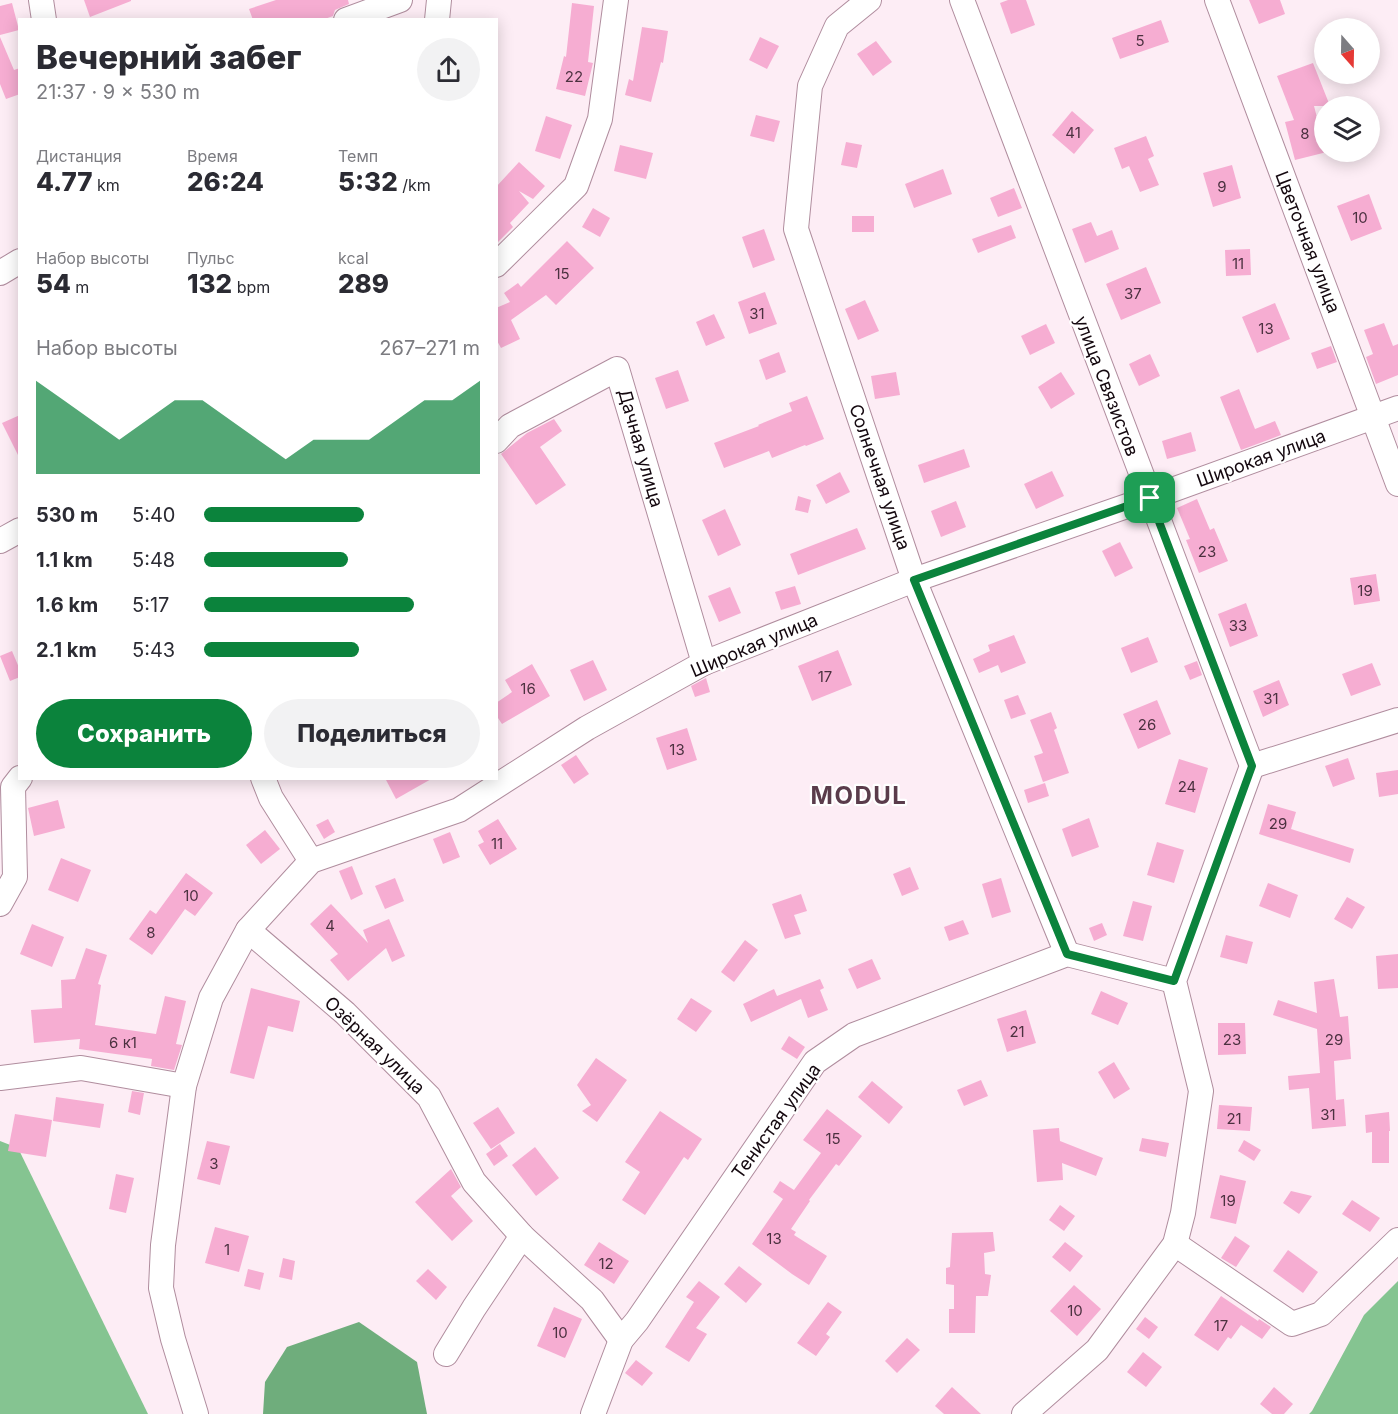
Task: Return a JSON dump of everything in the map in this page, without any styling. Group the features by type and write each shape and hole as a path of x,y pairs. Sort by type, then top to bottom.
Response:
{"street":[{"path":"41,0 44,18"},
{"path":"351,18 400,0"},
{"path":"437,18 439,0"},
{"path":"498,263 576,186 600,119 616,0"},
{"name":"Солнечная улица","path":"869,0 837,26 810,86 796,229 914,580 1067,954"},
{"name":"улица Связистов","path":"962,0 1252,766"},
{"name":"Цветочная улица","path":"1217,0 1398,483"},
{"path":"0,273 18,262"},
{"name":"Дачная улица","path":"498,439 510,426 617,369 704,663"},
{"name":"Широкая улица","path":"196,1414 173,1339 161,1288 163,1245 184,1086 211,998 248,930 311,861 459,810 587,729 704,663 914,580 1398,408"},
{"path":"0,541 18,531"},
{"path":"1024,1414 1097,1350 1175,1244 1183,1214 1201,1091 1174,981 1252,766 1398,720"},
{"path":"0,904 15,877 13,787 18,780"},
{"path":"264,780 271,798 311,861"},
{"name":"Озёрная улица","path":"248,930 345,1013 429,1097 474,1182 522,1236 592,1300 621,1340"},
{"path":"1067,954 1174,981"},
{"name":"Тенистая улица","path":"593,1414 621,1340 637,1321 815,1062 854,1035 1067,954"},
{"path":"0,1078 81,1068 184,1086"},
{"path":"446,1354 522,1236"},
{"path":"1175,1244 1292,1324 1321,1314 1398,1240"}],"shaded area":[{"path":"0,1141 18,1148 148,1414 0,1414"},
{"path":"1398,1281 1398,1414 1309,1414 1364,1315"},
{"path":"359,1322 417,1362 427,1414 263,1414 265,1382 287,1347"}],"building":[{"path":"84,0 131,0 131,1 90,17"},
{"path":"276,0 348,0 349,4 335,10 333,16 328,18 252,18 249,9"},
{"path":"1008,0 1026,0 1035,25 1011,34 1000,3"},
{"path":"1249,0 1280,0 1285,14 1259,24"},
{"path":"12,3 18,30 0,35 0,6"},
{"path":"572,3 594,6 588,62 593,63 585,96 556,89 564,56 566,57"},
{"path":"1161,20 1169,42 1120,59 1112,38"},
{"path":"642,27 668,31 663,63 661,62 651,102 625,95 629,79 633,81"},
{"path":"0,37 14,70 18,69 18,95 6,99 0,84"},
{"path":"760,37 779,46 767,69 749,60"},
{"path":"876,41 892,62 873,76 857,54"},
{"path":"1313,63 1314,84 1321,84 1326,96 1314,96 1314,155 1295,160 1285,122 1294,120 1277,76"},
{"path":"1072,111 1094,130 1074,154 1052,135"},
{"path":"756,115 780,121 774,142 750,136"},
{"path":"546,116 572,125 560,159 535,151"},
{"path":"1146,136 1154,156 1148,159 1159,185 1140,192 1129,166 1122,169 1114,148"},
{"path":"846,142 862,145 857,168 841,165"},
{"path":"620,145 653,153 646,179 614,171"},
{"path":"519,162 545,186 533,199 519,191 529,203 510,223 513,227 498,242 498,185"},
{"path":"1232,165 1241,198 1213,207 1203,173"},
{"path":"943,169 952,194 914,208 905,184"},
{"path":"1014,188 1022,208 998,217 990,198"},
{"path":"1369,194 1382,229 1351,241 1337,206"},
{"path":"593,208 610,218 600,237 582,227"},
{"path":"852,216 874,216 874,232 852,232"},
{"path":"1091,222 1097,236 1112,230 1119,249 1085,263 1072,229"},
{"path":"1011,225 1016,238 978,253 972,239"},
{"path":"764,229 775,260 753,268 742,237"},
{"path":"567,241 594,268 556,305 546,295 511,320 520,339 501,348 498,343 498,307 510,302 504,293 518,283 521,287"},
{"path":"1250,249 1251,275 1226,276 1225,250"},
{"path":"1146,267 1161,303 1121,320 1106,284"},
{"path":"765,292 777,324 749,334 738,302"},
{"path":"865,300 879,331 858,340 845,309"},
{"path":"1275,303 1290,339 1257,353 1242,317"},
{"path":"714,314 725,338 706,346 696,322"},
{"path":"1384,323 1393,346 1398,344 1398,375 1376,384 1366,357 1373,354 1364,330"},
{"path":"1046,324 1055,343 1030,355 1021,336"},
{"path":"1331,346 1337,362 1317,369 1311,353"},
{"path":"779,352 786,372 766,380 759,360"},
{"path":"1150,354 1160,376 1139,386 1129,364"},
{"path":"678,370 689,401 666,409 655,378"},
{"path":"896,372 900,395 875,399 871,376"},
{"path":"1061,372 1075,394 1051,409 1038,387"},
{"path":"1239,389 1255,429 1275,421 1281,435 1241,450 1220,397"},
{"path":"807,396 824,439 772,458 769,451 724,468 714,443 792,411 789,403"},
{"path":"18,416 18,455 2,423"},
{"path":"554,419 562,431 540,447 566,485 536,505 501,454 527,433"},
{"path":"1191,432 1196,451 1167,459 1162,441"},
{"path":"964,449 970,467 924,483 918,465"},
{"path":"1052,471 1064,496 1036,509 1024,484"},
{"path":"840,472 850,492 826,504 816,485"},
{"path":"798,496 811,500 808,513 795,510"},
{"path":"1197,499 1210,530 1214,528 1228,561 1199,573 1186,540 1190,539 1177,508"},
{"path":"956,501 966,527 941,537 931,511"},
{"path":"725,509 741,545 718,556 702,520"},
{"path":"857,528 866,549 798,575 790,554"},
{"path":"1120,542 1133,568 1115,577 1102,551"},
{"path":"1376,574 1380,601 1354,605 1350,578"},
{"path":"795,586 801,604 781,610 775,592"},
{"path":"730,587 741,613 719,622 708,596"},
{"path":"1246,603 1258,636 1230,647 1218,614"},
{"path":"1014,635 1026,663 1001,673 998,665 979,673 973,659 990,651 988,645"},
{"path":"1148,637 1158,662 1131,673 1121,648"},
{"path":"838,650 852,685 812,701 798,666"},
{"path":"12,651 18,665 18,678 10,681 0,656"},
{"path":"593,660 607,690 584,701 570,670"},
{"path":"1197,661 1202,675 1190,680 1184,666"},
{"path":"1372,663 1381,685 1351,696 1342,674"},
{"path":"532,664 550,696 502,724 498,718 498,702 512,692 505,680"},
{"path":"706,678 710,692 695,697 691,686"},
{"path":"1279,680 1289,705 1263,717 1253,691"},
{"path":"1018,695 1026,714 1011,719 1004,700"},
{"path":"1157,700 1171,734 1138,749 1123,714"},
{"path":"1051,712 1057,728 1054,730 1069,773 1043,782 1034,756 1043,753 1030,720"},
{"path":"687,728 697,760 667,770 656,738"},
{"path":"576,755 589,774 574,784 561,765"},
{"path":"1348,758 1355,779 1333,787 1325,766"},
{"path":"1179,759 1208,768 1195,813 1165,804"},
{"path":"1398,770 1398,794 1379,797 1376,773"},
{"path":"386,780 429,780 396,799"},
{"path":"1045,783 1049,796 1028,803 1024,790"},
{"path":"58,800 65,828 34,836 28,808"},
{"path":"1268,804 1296,812 1291,829 1354,849 1350,863 1259,834"},
{"path":"1089,818 1099,847 1072,857 1062,829"},
{"path":"328,819 335,832 324,839 316,825"},
{"path":"498,819 517,849 490,865 478,845 484,842 478,831"},
{"path":"265,830 280,849 261,864 246,845"},
{"path":"450,832 460,857 443,864 433,839"},
{"path":"1157,842 1184,850 1174,883 1147,875"},
{"path":"61,858 91,870 78,902 48,890"},
{"path":"352,866 363,894 351,900 339,871"},
{"path":"910,867 919,889 902,896 893,874"},
{"path":"186,873 213,893 195,916 185,909 152,955 129,939 150,910 156,914"},
{"path":"395,878 404,901 385,909 375,886"},
{"path":"1001,878 1011,912 992,918 982,884"},
{"path":"1268,883 1298,895 1290,918 1259,906"},
{"path":"801,894 807,911 794,915 801,934 785,939 772,904"},
{"path":"1347,897 1365,907 1352,929 1334,919"},
{"path":"1133,901 1152,906 1143,941 1123,936"},
{"path":"331,904 368,943 363,930 389,919 405,956 392,962 386,948 348,981 330,960 338,954 310,924"},
{"path":"963,920 969,934 949,941 944,927"},
{"path":"1102,923 1107,935 1094,941 1089,928"},
{"path":"32,924 64,937 52,967 20,954"},
{"path":"1226,935 1253,942 1247,964 1220,957"},
{"path":"745,940 758,950 734,982 721,972"},
{"path":"86,948 107,955 98,984 101,985 95,1025 156,1034 165,996 186,1001 176,1044 182,1045 174,1070 151,1066 152,1059 79,1049 80,1039 34,1043 31,1010 62,1008 61,980 75,979"},
{"path":"1398,954 1398,988 1378,989 1376,956"},
{"path":"872,959 881,979 857,989 848,969"},
{"path":"820,979 824,988 820,990 828,1010 808,1018 801,999 751,1022 743,1004 774,989 777,996"},
{"path":"1334,979 1340,1017 1348,1016 1351,1059 1334,1061 1336,1100 1344,1099 1346,1126 1312,1129 1309,1088 1289,1090 1288,1076 1320,1073 1317,1029 1273,1015 1278,1000 1317,1013 1314,982"},
{"path":"251,988 300,1001 293,1032 268,1026 254,1079 230,1073"},
{"path":"1101,991 1128,1003 1118,1025 1091,1014"},
{"path":"691,998 712,1011 696,1032 677,1019"},
{"path":"1026,1010 1036,1043 1007,1052 997,1019"},
{"path":"1218,1023 1245,1023 1246,1054 1218,1055"},
{"path":"789,1036 805,1047 797,1059 781,1049"},
{"path":"596,1058 627,1080 597,1122 582,1111 591,1105 577,1085"},
{"path":"1114,1062 1130,1089 1114,1099 1098,1072"},
{"path":"981,1080 988,1096 964,1106 957,1090"},
{"path":"872,1081 903,1107 889,1124 858,1097"},
{"path":"132,1091 144,1093 140,1115 128,1112"},
{"path":"56,1097 104,1104 100,1128 53,1121"},
{"path":"1219,1105 1252,1107 1250,1131 1217,1129"},
{"path":"498,1107 515,1133 491,1149 473,1123"},
{"path":"827,1109 862,1136 839,1166 836,1164 791,1229 796,1232 794,1235 827,1256 809,1285 752,1244 783,1199 773,1192 780,1181 794,1190 821,1153 803,1140"},
{"path":"660,1111 702,1139 688,1160 684,1157 645,1215 622,1200 640,1172 625,1162"},
{"path":"1389,1112 1389,1163 1372,1163 1372,1132 1366,1133 1365,1115"},
{"path":"15,1114 52,1120 46,1157 8,1151"},
{"path":"1059,1128 1060,1141 1103,1158 1096,1176 1062,1163 1063,1180 1037,1182 1033,1130"},
{"path":"1142,1138 1169,1143 1166,1157 1139,1151"},
{"path":"1244,1140 1261,1150 1254,1161 1238,1151"},
{"path":"207,1141 230,1146 220,1185 197,1179"},
{"path":"500,1144 508,1156 494,1166 486,1154"},
{"path":"535,1147 559,1178 536,1196 512,1165"},
{"path":"451,1169 461,1187 451,1196 473,1221 452,1241 415,1202"},
{"path":"116,1174 134,1178 126,1213 109,1209"},
{"path":"1220,1175 1246,1181 1236,1224 1210,1218"},
{"path":"1291,1191 1312,1196 1299,1214 1283,1203"},
{"path":"1352,1200 1380,1218 1370,1232 1342,1214"},
{"path":"1060,1205 1075,1216 1064,1231 1049,1220"},
{"path":"215,1227 249,1236 239,1272 205,1263"},
{"path":"993,1232 995,1251 984,1253 985,1274 991,1275 988,1296 976,1296 975,1333 949,1333 949,1309 954,1309 954,1285 946,1284 946,1268 950,1267 952,1233"},
{"path":"1235,1236 1250,1246 1236,1267 1221,1258"},
{"path":"599,1242 629,1261 614,1284 584,1265"},
{"path":"1065,1242 1083,1256 1070,1272 1052,1257"},
{"path":"1288,1250 1318,1272 1303,1293 1273,1271"},
{"path":"283,1258 295,1261 292,1280 279,1277"},
{"path":"739,1266 762,1284 746,1303 724,1284"},
{"path":"248,1269 264,1273 260,1290 244,1286"},
{"path":"428,1269 447,1287 436,1300 416,1281"},
{"path":"699,1281 720,1297 696,1328 707,1334 689,1362 665,1347 694,1302 686,1297"},
{"path":"1074,1285 1101,1309 1077,1336 1050,1311"},
{"path":"1221,1296 1271,1327 1262,1339 1241,1325 1218,1351 1194,1335"},
{"path":"828,1302 842,1312 826,1334 830,1337 816,1356 797,1343"},
{"path":"554,1307 582,1319 565,1358 537,1346"},
{"path":"1145,1317 1158,1327 1149,1339 1136,1329"},
{"path":"907,1338 920,1350 897,1373 885,1361"},
{"path":"1143,1352 1162,1367 1146,1387 1127,1372"},
{"path":"636,1360 653,1373 642,1386 625,1373"},
{"path":"952,1387 981,1414 944,1414 935,1406"},
{"path":"1274,1387 1293,1404 1284,1414 1272,1414 1260,1404"}],"district":[{"name":"MODUL","path":"859,795"}],"route":[{"path":"1150,498 1252,766 1174,981 1067,954 914,580 1150,498"}]}
